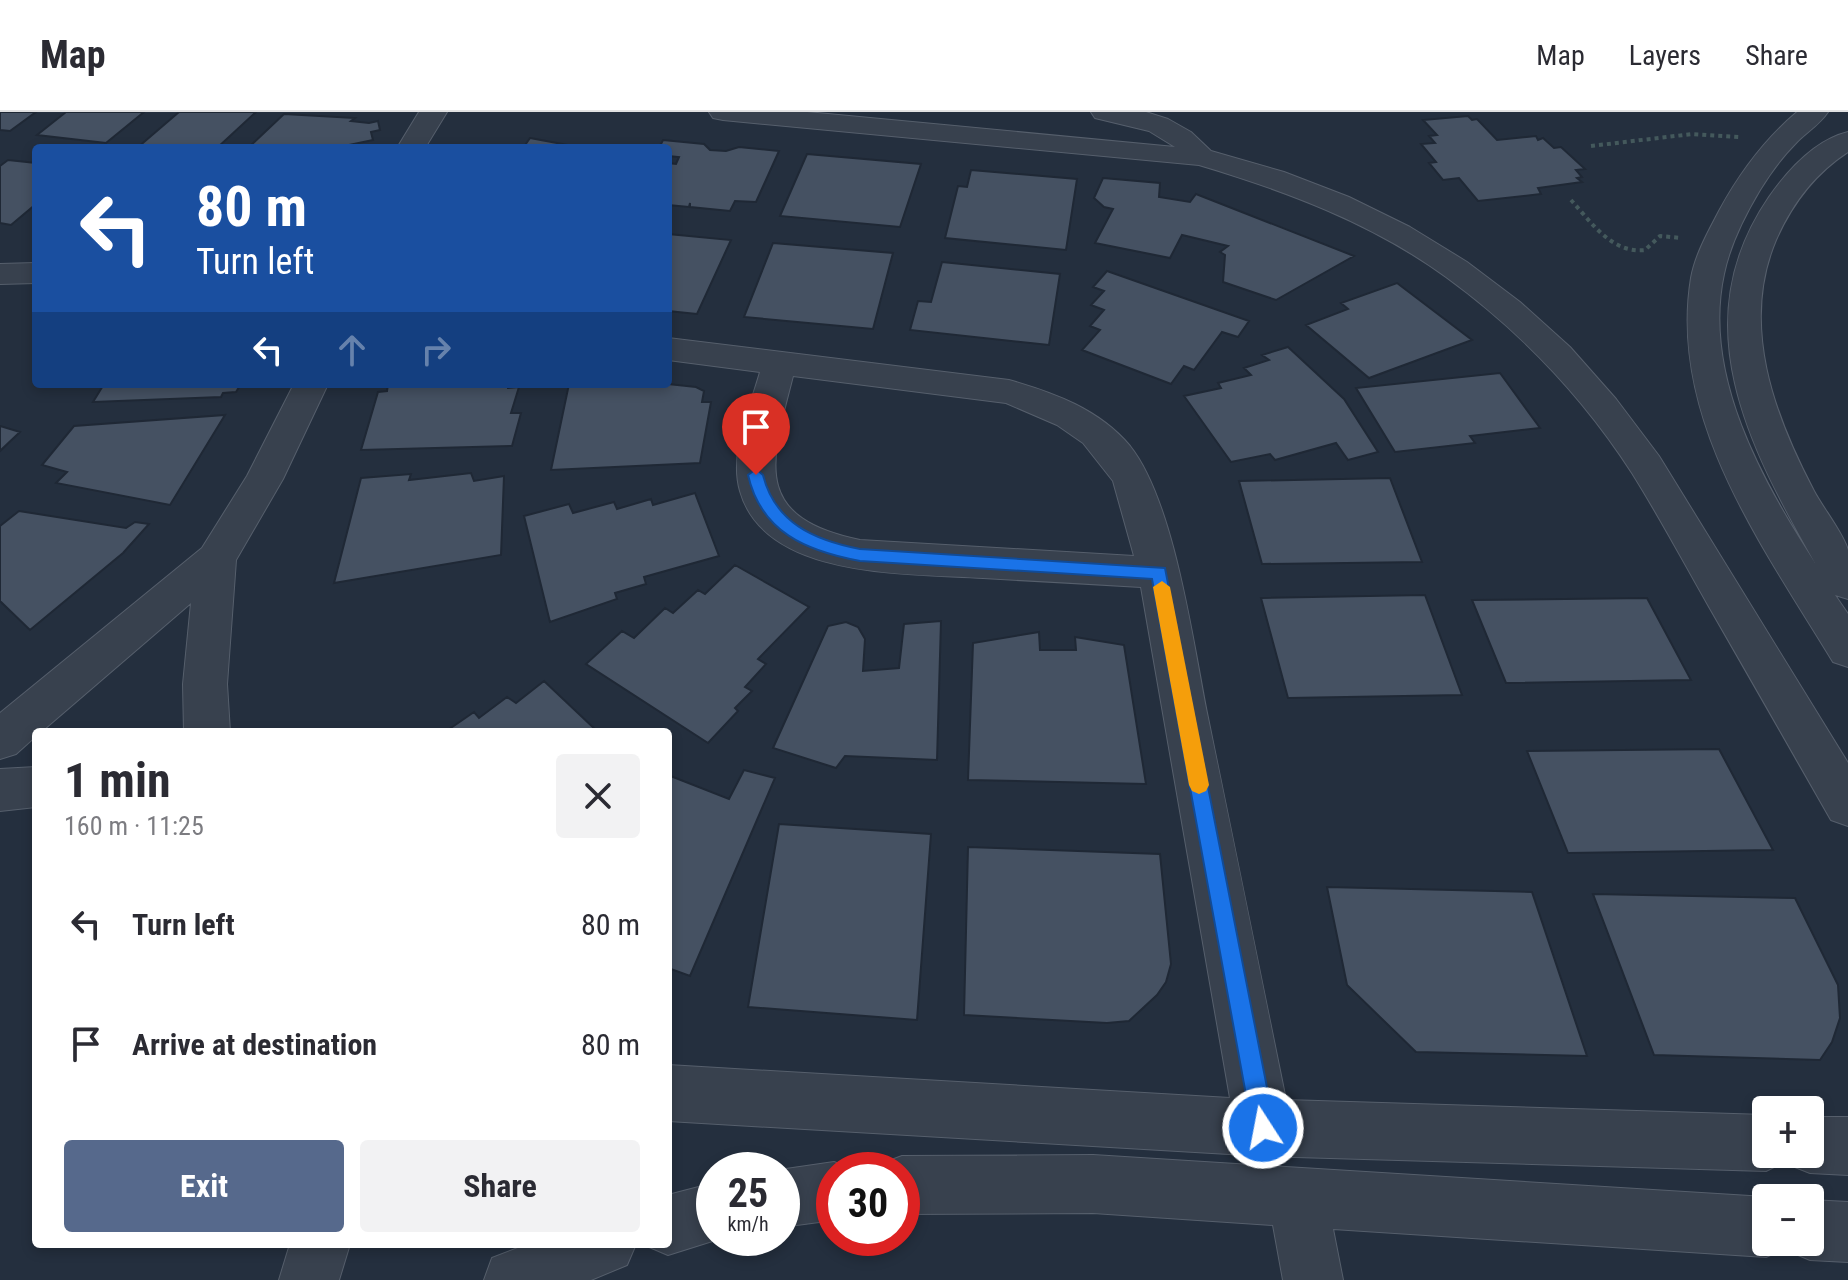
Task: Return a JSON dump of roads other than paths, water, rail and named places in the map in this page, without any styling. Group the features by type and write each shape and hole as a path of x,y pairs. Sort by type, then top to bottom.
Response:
{"street":[{"path":"413,144 433,112"},
{"path":"723,112 1201,157 1324,198 1374,220 1463,273 1545,339 1616,420 1646,465 1848,805"},
{"path":"1105,112 1163,126 1186,140 1201,157"},
{"path":"1814,112 1779,144 1755,173 1717,248 1708,276 1704,314 1716,404 1734,451 1765,513 1848,650"},
{"path":"1848,140 1804,171 1779,202 1762,236 1750,274 1743,313 1747,359 1761,410 1789,476 1848,583"},
{"path":"0,274 32,273"},
{"path":"672,350 1009,392 1041,402 1070,416 1106,445 1132,480 1159,573 1263,1128"},
{"path":"779,363 756,475 760,494 770,511 786,528 807,540 832,550 860,555 1159,573"},
{"path":"0,740 216,559 271,466 309,388"},
{"path":"207,728 205,684 216,559"},
{"path":"0,790 32,787"},
{"path":"672,1093 1263,1128 1752,1143"},
{"path":"1824,1145 1848,1146"},
{"path":"920,1185 1093,1184 1752,1226"},
{"path":"1298,1199 1313,1280"},
{"path":"672,1224 696,1217"},
{"path":"1824,1231 1848,1232"},
{"path":"309,1280 319,1248"},
{"path":"514,1280 596,1248"}]}
